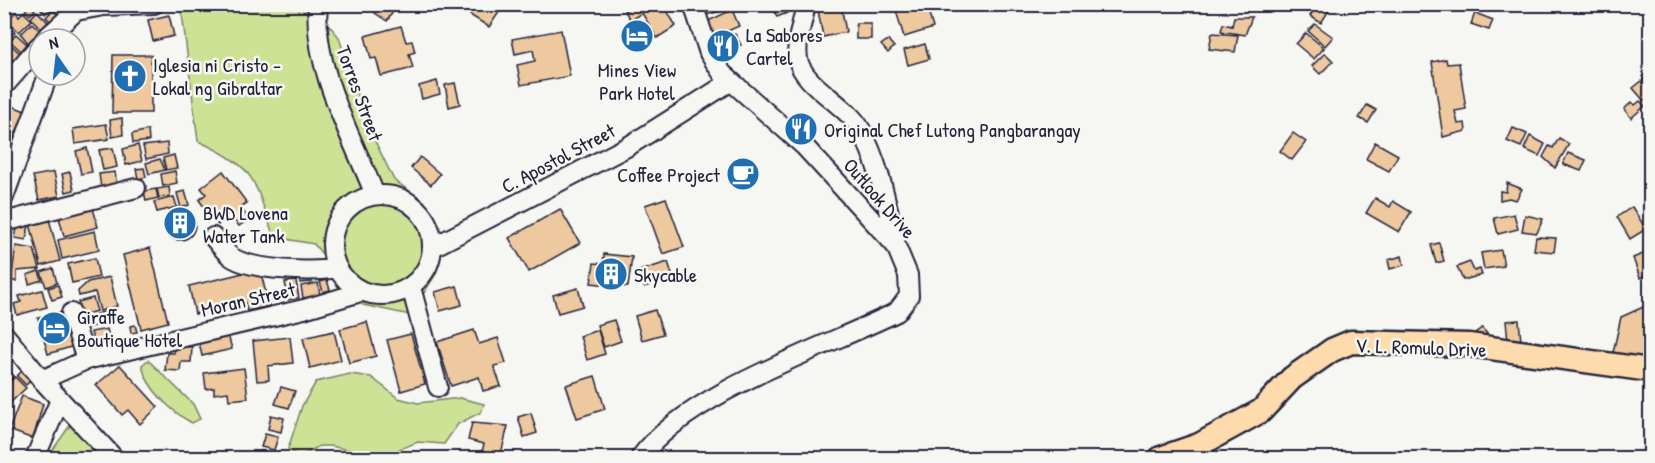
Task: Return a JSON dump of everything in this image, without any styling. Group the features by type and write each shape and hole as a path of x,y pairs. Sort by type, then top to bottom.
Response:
{"main road":[{"name":"V. L. Romulo Drive","path":"1161,459 1199,445 1261,411 1292,378 1332,350 1351,342 1468,345 1650,370"}],"street":[{"path":"57,27 71,13 88,8 154,4"},
{"name":"Torres Street","path":"318,4 317,31 323,64 375,195"},
{"name":"Outlook Drive","path":"640,459 665,431 710,401 774,368 897,312 909,296 908,274 896,246 804,146 730,82 709,53 693,4"},
{"path":"806,4 798,44 799,62 808,77 847,111 861,130 877,170 896,246"},
{"path":"66,27 71,13"},
{"path":"4,86 27,60"},
{"name":"C. Apostol Street","path":"433,247 627,147 730,82"},
{"path":"4,197 44,87"},
{"path":"4,222 136,188"},
{"path":"375,195 397,197 416,207 429,225 433,247 430,262 423,276 411,287 396,294 378,296 361,292 342,278 336,268 331,249 333,230 342,213 357,201 375,195"},
{"path":"213,237 230,256 239,261 322,271 336,268"},
{"path":"411,287 438,387"},
{"name":"Moran Street","path":"42,380 86,360 304,309 361,292"},
{"path":"71,313 86,360"},
{"path":"4,334 42,380 114,459"},
{"path":"35,459 60,400"}],"green space":[{"path":"181,5 312,5 339,37 356,92 375,141 394,180 424,201 445,242 436,274 410,315 363,305 314,244 274,237 251,177 232,159 198,141"},
{"path":"148,360 193,404 200,419 192,423 176,413 154,391 144,374 142,365"},
{"path":"350,374 371,377 398,398 418,403 460,398 484,404 481,412 458,424 444,444 418,442 379,457 331,446 319,446 300,457 288,449 302,406 316,382"},
{"path":"71,424 105,458 51,458 54,448"}],"building":[{"path":"37,4 57,4 45,14"},
{"path":"381,4 398,4 387,21 375,13"},
{"path":"477,4 496,4 502,8 489,27 470,15"},
{"path":"635,4 663,4 676,26 657,38 642,13 630,20 625,11"},
{"path":"704,4 723,4 724,10 706,15"},
{"path":"772,4 784,4 787,13 777,17"},
{"path":"894,4 926,4 933,28 904,37"},
{"path":"1296,4 1312,4 1307,12"},
{"path":"1317,4 1333,4 1321,23 1310,16"},
{"path":"30,5 35,10 30,15 25,11"},
{"path":"841,5 846,32 823,37 818,10"},
{"path":"4,7 11,13 4,19"},
{"path":"53,10 58,15 51,22 46,17"},
{"path":"732,10 739,26 715,37 708,21"},
{"path":"37,11 48,22 43,27 39,27 31,18"},
{"path":"16,12 19,16 23,12 32,20 19,32 7,20"},
{"path":"1475,13 1493,20 1489,30 1471,24"},
{"path":"169,15 174,36 153,41 148,20"},
{"path":"1234,17 1252,17 1245,35 1221,31 1223,24 1232,26"},
{"path":"856,23 871,23 871,39 856,39"},
{"path":"6,24 15,32 5,42 4,25"},
{"path":"1315,24 1333,37 1325,46 1308,31"},
{"path":"401,26 406,42 412,41 415,52 409,54 413,68 381,76 376,58 371,59 365,36"},
{"path":"27,28 27,42 21,34"},
{"path":"561,30 570,76 521,85 517,65 535,61 533,50 515,54 512,39"},
{"path":"1212,33 1238,35 1235,52 1209,49"},
{"path":"1306,33 1324,48 1314,59 1296,44"},
{"path":"16,34 27,46 22,52 10,41"},
{"path":"735,34 741,45 722,54 717,43"},
{"path":"888,40 894,47 888,53 881,45"},
{"path":"10,44 22,55 15,64 4,56 4,50"},
{"path":"925,44 929,59 908,65 904,50"},
{"path":"1325,53 1333,61 1320,74 1312,66"},
{"path":"113,55 151,55 151,113 112,113"},
{"path":"4,59 14,67 9,73 4,69"},
{"path":"1446,59 1447,64 1459,63 1466,109 1455,111 1458,124 1465,123 1466,131 1443,137 1432,62"},
{"path":"1648,76 1650,96 1644,101 1633,88"},
{"path":"437,81 440,94 422,99 419,86"},
{"path":"455,83 460,104 449,107 445,85"},
{"path":"1640,101 1645,106 1631,118 1624,109 1632,102 1635,105"},
{"path":"7,104 25,111 14,138 4,135"},
{"path":"1367,105 1376,110 1368,123 1359,118"},
{"path":"122,118 123,135 112,137 110,120"},
{"path":"106,124 109,139 75,144 73,129"},
{"path":"1513,128 1527,134 1521,147 1507,141"},
{"path":"148,130 149,141 133,143 132,134"},
{"path":"1293,133 1306,142 1292,160 1280,151"},
{"path":"1530,136 1545,144 1539,156 1524,149"},
{"path":"1559,138 1569,144 1555,168 1543,157 1549,146 1553,148"},
{"path":"4,140 11,141 7,160 4,160"},
{"path":"1375,142 1398,155 1389,171 1366,159"},
{"path":"167,143 168,154 146,159 143,146"},
{"path":"138,145 142,161 126,165 123,149"},
{"path":"87,148 92,172 81,174 76,151"},
{"path":"113,148 117,167 103,170 99,150"},
{"path":"1568,153 1586,160 1581,171 1563,164"},
{"path":"174,155 177,168 166,170 163,158"},
{"path":"420,157 440,174 431,185 411,168"},
{"path":"160,159 165,170 149,174 146,163"},
{"path":"144,168 146,177 138,179 136,169"},
{"path":"175,171 177,183 163,186 161,174"},
{"path":"223,171 247,203 240,207 249,219 239,226 230,215 218,225 199,200 206,194 201,188"},
{"path":"54,172 59,196 39,200 33,176"},
{"path":"70,172 74,190 66,192 62,174"},
{"path":"115,172 117,186 101,188 99,174"},
{"path":"1507,183 1522,189 1516,200 1509,198 1500,200 1500,191 1506,192"},
{"path":"169,187 170,196 159,198 157,189"},
{"path":"156,189 158,198 146,201 144,191"},
{"path":"185,191 189,205 181,208 177,193"},
{"path":"174,197 177,207 157,212 154,202"},
{"path":"666,198 684,247 663,254 645,205"},
{"path":"1375,198 1390,207 1393,201 1411,212 1399,232 1366,213"},
{"path":"1632,207 1646,229 1630,239 1617,217"},
{"path":"93,208 98,227 64,236 59,217"},
{"path":"560,209 580,243 529,272 509,238"},
{"name":"BWD Lovena Water Tank","path":"180,210 191,214 195,225 191,236 180,240 169,236 165,225 169,214"},
{"path":"1514,214 1518,229 1498,234 1494,218"},
{"path":"48,215 60,261 41,266 29,220"},
{"path":"1525,215 1543,219 1537,233 1522,231"},
{"path":"18,223 29,225 26,240 15,238"},
{"path":"95,231 99,250 62,259 58,240"},
{"path":"1536,237 1556,238 1554,252 1534,250"},
{"path":"1439,243 1444,261 1436,263 1431,245"},
{"path":"16,246 34,249 40,269 17,271 17,281 11,281"},
{"path":"150,248 168,322 141,329 123,255"},
{"path":"1501,250 1504,266 1484,269 1481,253"},
{"path":"1650,251 1650,274 1640,278 1633,258"},
{"name":"Skycable","path":"604,254 632,257 628,287 591,283 594,263 603,264"},
{"path":"1402,256 1404,265 1390,269 1388,260"},
{"path":"95,258 99,277 72,283 68,264"},
{"path":"668,262 673,277 644,287 639,271"},
{"path":"1470,262 1474,271 1480,269 1482,275 1463,280 1457,267"},
{"path":"53,268 57,283 46,287 41,272"},
{"path":"260,269 269,306 247,311 245,302 195,314 189,286"},
{"path":"39,271 42,280 29,284 27,275"},
{"path":"311,273 312,282 300,283 299,275"},
{"path":"110,277 117,306 100,311 95,292 79,296 78,291 88,282"},
{"path":"327,280 330,290 323,292 320,282"},
{"path":"296,281 299,298 288,300 285,282"},
{"path":"318,283 320,295 303,298 301,286"},
{"path":"58,285 62,297 52,300 48,288"},
{"path":"457,286 462,305 440,311 435,292"},
{"path":"578,288 583,306 558,313 553,295"},
{"path":"42,290 47,307 17,315 14,304 21,302 19,296"},
{"path":"93,298 97,311 82,315 78,302"},
{"path":"1650,304 1650,365 1612,357 1621,317"},
{"path":"655,310 663,334 642,340 635,316"},
{"name":"Giraffe Boutique Hotel","path":"63,312 74,346 48,354 38,318"},
{"path":"104,312 106,323 90,327 87,317"},
{"path":"614,320 621,341 604,347 597,325"},
{"path":"1519,320 1521,341 1508,342 1506,321"},
{"path":"367,322 376,356 349,363 340,329"},
{"path":"135,325 137,332 131,333 130,326"},
{"path":"1482,328 1490,337 1472,335"},
{"path":"107,329 111,345 95,349 91,332"},
{"path":"474,330 479,344 498,338 506,363 494,366 501,386 483,391 479,377 451,386 437,342"},
{"path":"598,330 605,354 587,360 580,336"},
{"path":"334,331 341,360 310,368 303,338"},
{"path":"411,334 425,384 401,391 387,340"},
{"path":"228,335 232,349 202,356 199,342"},
{"path":"290,337 293,363 268,366 269,380 257,381 253,341"},
{"path":"175,346 192,347 191,362 181,362 180,371 165,370 167,353 174,353"},
{"path":"4,365 14,376 4,385"},
{"path":"120,365 158,407 140,424 128,410 122,415 96,385"},
{"path":"26,367 35,376 26,385 17,376"},
{"path":"244,368 248,398 229,400 228,392 214,394 214,388 206,389 204,373"},
{"path":"595,376 605,409 577,418 566,385"},
{"path":"15,377 26,388 10,403 4,397 4,387"},
{"path":"281,387 295,391 289,408 275,404"},
{"path":"22,396 43,404 33,439 9,430"},
{"path":"531,413 537,433 524,437 518,417"},
{"path":"271,415 284,418 281,432 268,429"},
{"path":"472,423 508,426 500,458 481,455 484,444 468,440"},
{"path":"265,434 278,437 274,450 261,447"},
{"path":"261,451 274,455 273,458 259,458"}],"place":[{"name":"Mines View Park Hotel","path":"637,36"},
{"name":"La Sabores Cartel","path":"723,46"},
{"name":"Iglesia ni Cristo - Lokal ng Gibraltar","path":"130,76"},
{"name":"Original Chef Lutong Pangbarangay","path":"801,129"},
{"name":"Coffee Project","path":"743,174"},
{"name":"BWD Lovena Water Tank","path":"180,223"},
{"name":"Skycable","path":"611,274"},
{"name":"Giraffe Boutique Hotel","path":"54,328"}]}
